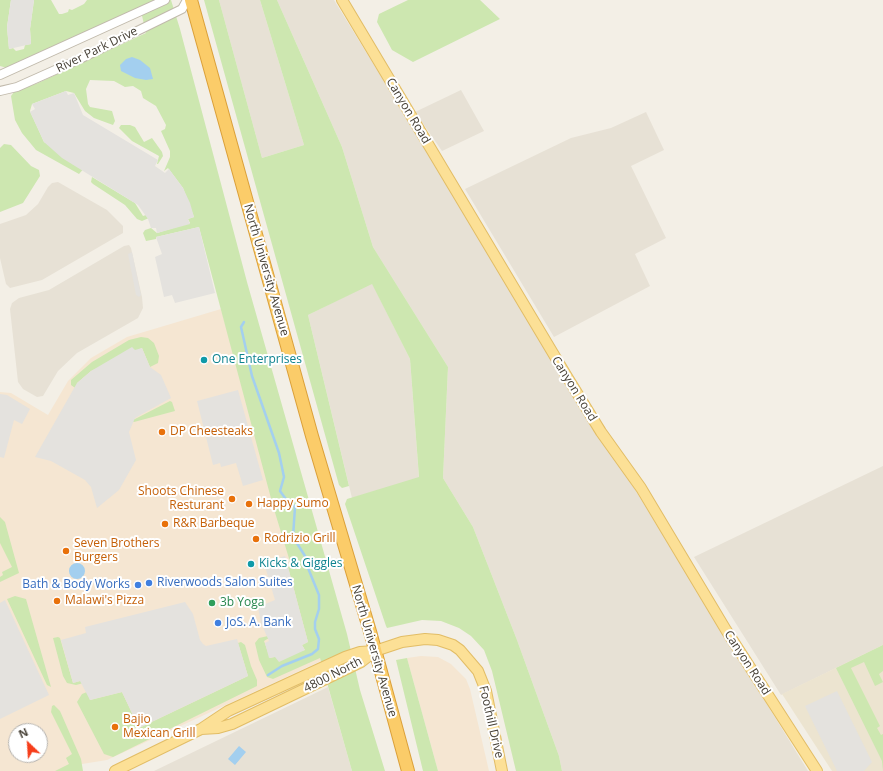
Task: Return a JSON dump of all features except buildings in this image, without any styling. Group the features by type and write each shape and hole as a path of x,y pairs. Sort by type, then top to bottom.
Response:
{"highway":[{"name":"North University Avenue","path":"191,0 312,436 375,651 408,771"}],"main road":[{"name":"Canyon Road","path":"342,0 577,394 601,432 641,488 726,630 817,771"},
{"name":"Foothill Drive","path":"375,651 402,642 425,639 446,642 460,650 475,666 482,681 502,771"},
{"name":"4800 North","path":"115,771 201,729 228,711 346,657 360,652 375,651"}],"street":[{"name":"River Park Drive","path":"0,75 165,0"},
{"name":"River Park Drive","path":"0,91 17,87 82,58 182,9 187,0"}],"shaded area":[{"path":"11,0 34,0 30,29 31,44 9,49 7,27"},
{"path":"219,0 260,0 304,145 262,158"},
{"path":"277,0 334,0 808,771 562,771 559,756 517,640 473,527 443,478 448,367 373,247 342,147"},
{"path":"461,90 484,131 442,151 415,112"},
{"path":"66,91 68,95 74,93 83,115 158,160 155,166 165,173 169,169 183,188 190,203 194,217 188,219 190,224 157,233 156,228 151,228 148,219 138,205 62,158 44,142 30,112 35,109 32,104"},
{"path":"646,112 664,150 631,166 666,238 635,254 650,286 554,337 465,189 571,138 611,128"},
{"path":"58,182 107,210 123,226 123,233 42,280 10,288 6,284 0,258 0,224 26,215 38,204 48,187 52,183"},
{"path":"199,227 215,293 175,303 172,295 164,297 155,257 162,254 156,237"},
{"path":"129,245 131,248 142,297 143,308 138,318 77,353 58,371 43,396 37,397 23,389 18,382 10,309 12,303 19,298 49,290 124,246"},
{"path":"132,252 141,295 139,297 136,295 128,254"},
{"path":"372,283 410,359 419,478 352,498 308,315"},
{"path":"221,309 321,661 107,760 82,764 66,771 0,771 0,392 11,393 48,415 68,381 91,358 127,337"},
{"path":"132,347 135,350 142,348 150,367 161,375 171,398 135,418 129,432 136,460 119,490 97,508 91,487 85,480 51,461 35,457 77,383 91,371"},
{"path":"238,390 263,480 243,486 236,463 221,467 220,463 213,465 197,401"},
{"path":"0,394 7,395 30,409 22,424 14,420 4,458 0,457"},
{"path":"883,466 883,645 781,695 694,557"},
{"path":"285,556 308,642 302,645 305,650 279,662 275,657 269,658 265,643 269,641 261,623 258,607 275,600 264,563"},
{"path":"5,600 49,695 0,719 0,603"},
{"path":"185,602 193,614 200,640 203,644 206,646 237,639 248,676 139,728 122,692 90,700 80,681 73,683 61,640 86,633 85,627"},
{"path":"883,645 883,771 832,771 782,694"},
{"path":"421,656 438,657 451,664 466,679 470,689 489,771 438,771 407,658"},
{"path":"328,687 352,771 154,771"},
{"path":"837,691 872,762 864,771 837,771 805,706"}],"green space":[{"path":"0,0 11,0 7,27 9,49 13,48 16,51 24,49 25,45 31,44 30,29 34,0 51,0 59,14 62,14 68,12 69,9 72,10 84,4 87,0 171,0 247,282 347,634 360,690 385,771 352,771 320,658 273,679 267,677 259,660 255,643 259,638 268,636 269,638 264,641 270,658 305,650 302,645 308,642 288,567 291,565 273,506 199,227 156,237 156,239 146,241 143,233 145,230 151,228 157,233 190,223 188,219 194,217 183,188 168,168 164,171 170,157 170,151 161,131 165,129 166,125 156,106 143,98 141,91 133,86 125,87 114,81 90,80 86,89 88,104 90,107 112,111 115,121 113,125 94,118 85,111 74,93 66,91 32,104 30,111 44,142 86,166 79,174 36,150 22,133 15,120 11,96 14,92 38,83 146,33 140,7 7,68 0,66"},
{"path":"204,0 219,0 262,158 304,145 260,0 277,0 342,147 373,247 448,367 443,478 473,527 517,640 559,756 562,771 516,771 492,671 484,650 471,636 459,628 441,621 422,620 387,628 386,626 345,504 347,499 419,477 410,359 372,284 308,315 349,486 342,488 339,485"},
{"path":"408,0 480,0 500,19 413,62 392,50 377,22 379,14"},
{"path":"121,125 130,125 135,127 144,142 152,138 162,152 163,156 158,164 159,156 132,141 119,128"},
{"path":"4,144 11,145 31,166 39,170 40,176 23,203 0,212 0,148"},
{"path":"92,177 135,203 143,216 149,214 149,218 142,221 137,219 125,205 93,184 91,182"},
{"path":"141,337 148,338 154,343 159,356 158,363 150,367 142,348 91,371 77,383 78,390 71,385 71,380 92,362 129,340"},
{"path":"170,401 172,402 175,411 134,422 129,420 135,419"},
{"path":"0,517 5,522 19,573 0,582 0,577 3,575 2,572 12,567 0,543"},
{"path":"15,596 26,599 51,687 47,685 7,599"},
{"path":"53,638 60,638 73,683 98,676 99,679 76,685 67,683 63,676"},
{"path":"241,642 245,645 257,680 257,686 113,757 104,754 77,702 82,694 87,692 90,700 122,692 139,728 248,676 238,643"},
{"path":"883,645 883,671 879,674 883,682 875,686 864,662 851,668 880,726 877,728 881,735 883,734 883,771 882,761 836,668"},
{"path":"407,658 438,771 423,771 396,660"},
{"path":"54,705 60,711 81,759 83,771 55,771 69,764 66,758 72,754 51,712 52,706"}],"water":[{"path":"132,57 140,60 150,68 153,79 146,80 135,78 121,71 120,65 126,59"},
{"path":"77,563 83,565 85,571 83,577 77,579 71,577 69,571 71,565"},
{"path":"239,746 246,752 235,765 228,759"}],"waterway":[{"path":"244,322 241,327 252,376 279,453 284,477 280,491 295,507 293,537 305,556 308,568 319,595 319,609 315,622 315,629 319,639 318,649 312,654 282,666 268,675"}],"place":[{"name":"One Enterprises","path":"204,360"},
{"name":"DP Cheesteaks","path":"162,432"},
{"name":"Shoots Chinese Resturant","path":"232,499"},
{"name":"Happy Sumo","path":"249,504"},
{"name":"R&R Barbeque","path":"165,524"},
{"name":"Rodrizio Grill","path":"256,539"},
{"name":"Seven Brothers Burgers","path":"66,551"},
{"name":"Kicks & Giggles","path":"251,564"},
{"name":"Riverwoods Salon Suites","path":"149,583"},
{"name":"Bath & Body Works","path":"138,585"},
{"name":"Malawi's Pizza","path":"57,601"},
{"name":"3b Yoga","path":"212,603"},
{"name":"JoS. A. Bank","path":"218,623"},
{"name":"Bajio Mexican Grill","path":"115,727"}]}
